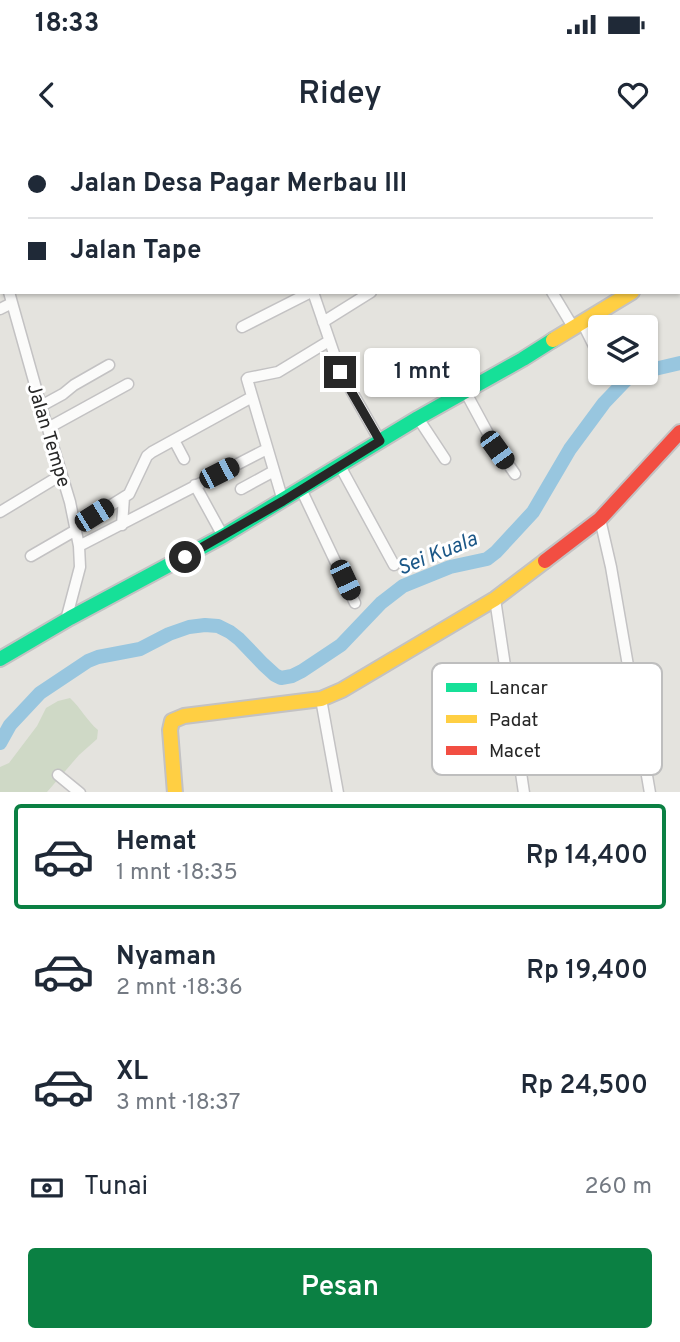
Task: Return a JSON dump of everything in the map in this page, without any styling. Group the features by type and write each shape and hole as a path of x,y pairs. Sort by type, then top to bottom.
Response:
{"street":[{"name":"Jalan Tempe","path":"10,294 76,528 80,567 68,619"},
{"path":"242,327 308,294"},
{"path":"313,294 340,372 380,441"},
{"path":"323,323 368,294"},
{"path":"554,294 588,339"},
{"path":"0,659 68,619 223,536 629,294"},
{"path":"0,309 12,303"},
{"path":"283,501 247,380 248,377 278,372 329,341"},
{"path":"41,406 109,365"},
{"path":"434,374 450,399"},
{"path":"48,428 128,384"},
{"path":"466,391 491,439 515,474"},
{"path":"31,556 131,491 147,456 252,397"},
{"path":"418,418 445,459"},
{"path":"175,792 170,725 175,719 321,699 399,657 495,599 600,519 680,432"},
{"path":"174,440 184,459"},
{"path":"79,546 267,449"},
{"path":"340,466 394,565"},
{"path":"241,489 274,471"},
{"path":"0,512 61,475"},
{"path":"195,485 223,536"},
{"path":"301,489 355,603"},
{"path":"116,527 124,497"},
{"path":"600,519 628,663"},
{"path":"495,599 505,663"},
{"path":"321,699 338,792"},
{"path":"58,775 79,792"}],"green space":[{"path":"70,698 98,730 97,739 79,755 47,792 0,792 0,767 9,763 37,726 46,708"}],"waterway":[{"name":"Sei Kuala","path":"658,368 680,363"},
{"name":"Sei Kuala","path":"0,743 10,725 40,693 88,661 140,649 189,627 218,626 230,632 281,678 302,671 341,645 381,603 403,586 450,567 487,559 496,552 533,512 570,449 604,403 621,385"}],"traffic: fast":[{"path":"0,659 223,536 553,340"}],"traffic: slow":[{"path":"553,340 629,294"},
{"path":"175,792 170,730 172,721 184,716 321,699 342,690 495,599 545,561"}],"traffic: jam":[{"path":"545,561 600,519 680,432"}],"route":[{"path":"185,557 380,441 340,372"}]}
